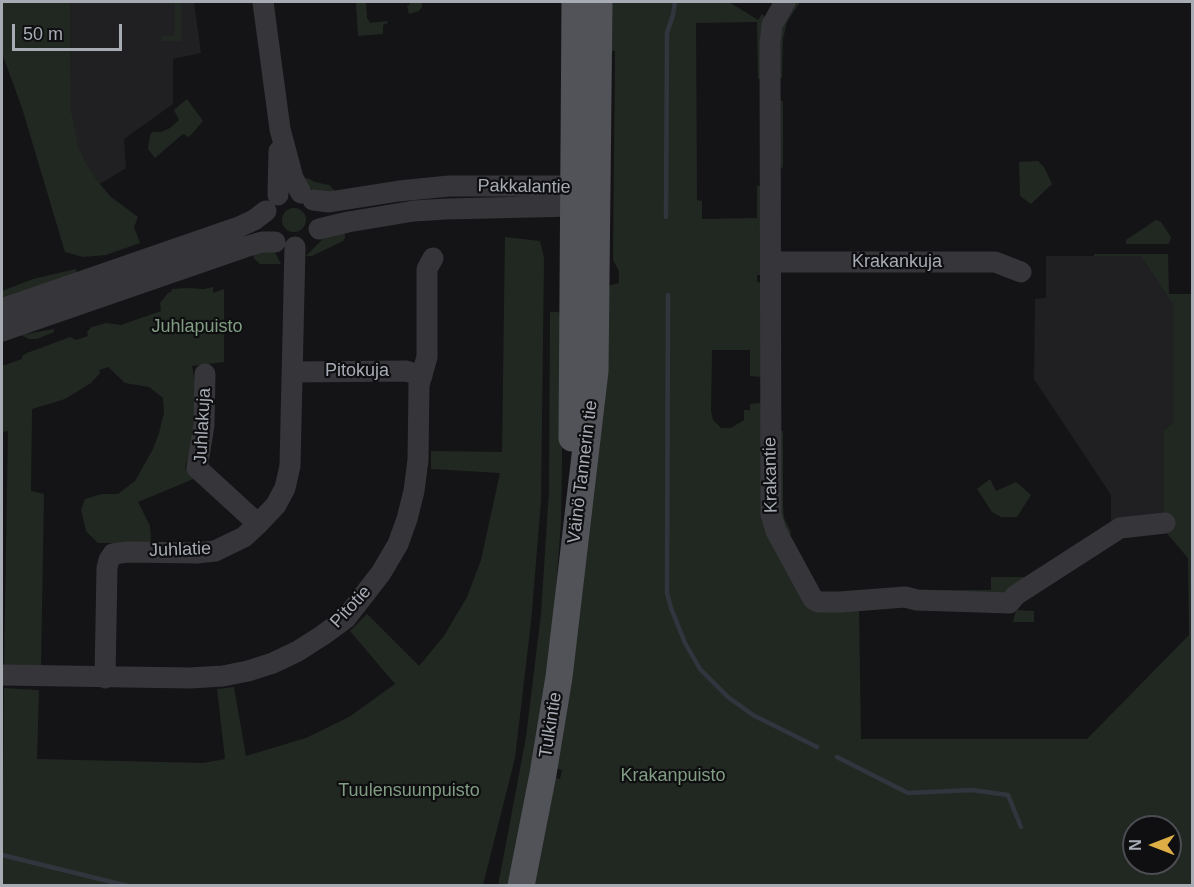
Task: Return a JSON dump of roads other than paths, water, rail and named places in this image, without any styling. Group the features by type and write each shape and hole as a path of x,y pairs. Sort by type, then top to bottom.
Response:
{"main road":[{"name":"Väinö Tannerin tie","path":"572,562 597,348 581,195 575,2"},
{"name":"Väinö Tannerin tie","path":"581,195 599,2"},
{"name":"Tulkintie","path":"521,885 559,677 572,562"}],"street":[{"path":"2,330 262,242 285,245 308,243 319,229 320,220 307,196 293,178 280,129 263,2"},
{"name":"Krakantie","path":"784,2 776,16 770,35 771,514 776,531 813,599 825,602 852,602 905,597 917,600 1009,603 1016,595 1120,528 1165,523"},
{"path":"280,129 272,203 266,222 269,233 285,245"},
{"name":"Pakkalantie","path":"307,196 330,202 389,192 449,186 581,195"},
{"path":"2,309 239,227 254,220 288,191 307,196"},
{"name":"Pakkalantie","path":"319,229 425,210 581,195"},
{"name":"Juhlatie","path":"105,678 107,568 113,554 215,551 244,537 276,505 285,488 290,466 293,372 285,245"},
{"name":"Pitotie","path":"2,675 105,678 224,676 273,663 323,636 346,618 381,573 398,544 414,491 418,460 419,385 427,357 427,269 433,258"},
{"name":"Krakankuja","path":"771,262 995,262 1021,272"},
{"name":"Pitokuja","path":"293,372 406,371 422,376"},
{"name":"Juhlakuja","path":"205,374 204,425 197,468 258,524"}],"waterway":[{"path":"666,217 667,33 675,2"},
{"path":"668,295 667,593 671,608 685,643 700,669 728,697 753,715 817,747"},
{"path":"837,757 908,793 972,790 1008,795 1021,827"},
{"path":"2,855 128,886"}],"park label":[{"name":"Juhlapuisto","path":"197,327"},
{"name":"Krakanpuisto","path":"673,776"},
{"name":"Tuulensuunpuisto","path":"409,791"}]}
